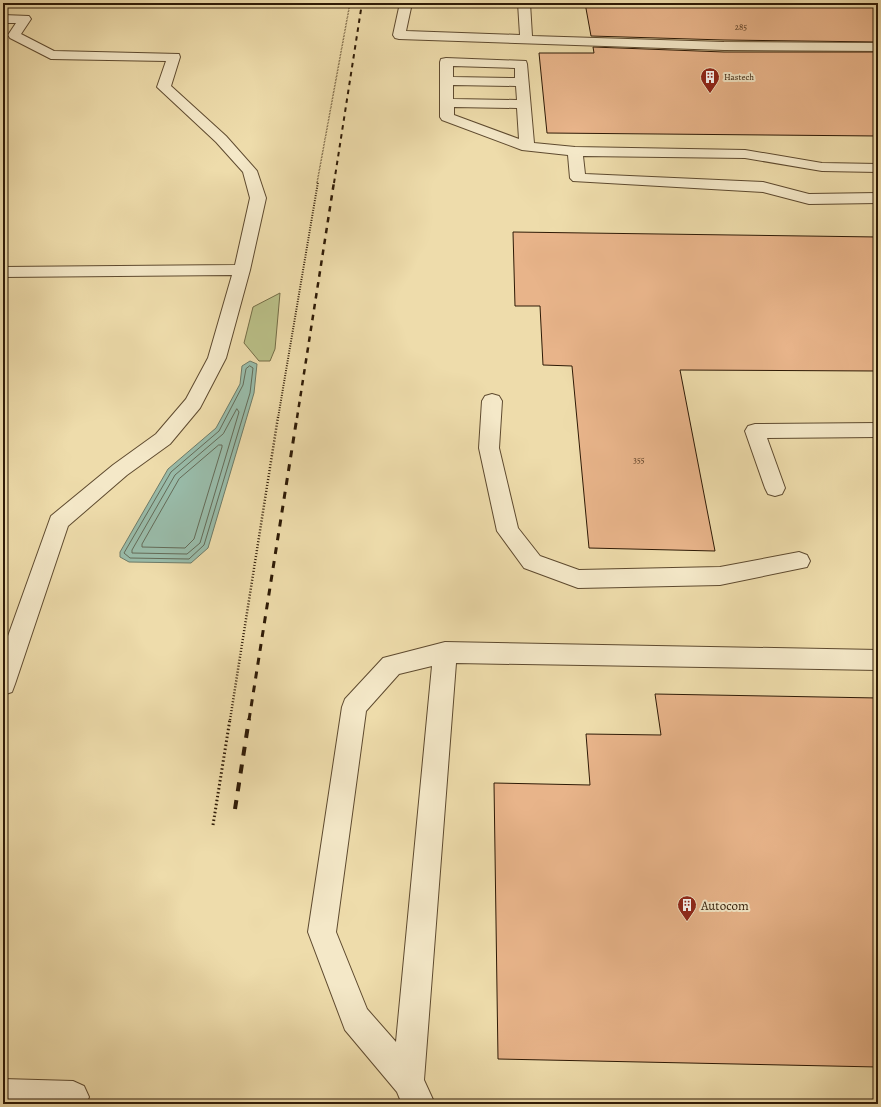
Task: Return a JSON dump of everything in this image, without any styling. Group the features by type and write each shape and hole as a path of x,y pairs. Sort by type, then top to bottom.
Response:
{"lane":[{"path":"406,3 399,35 724,46 878,47"},
{"path":"524,3 526,39"},
{"path":"3,19 25,19 14,35 52,55 174,57 164,87 220,139 250,171 258,198 242,270 217,358 193,404 163,439 120,470 59,522 3,684"},
{"path":"526,147 521,64 446,62 447,118 526,147 576,150 754,171 809,199 878,198"},
{"path":"446,81 522,82"},
{"path":"447,103 524,104"},
{"path":"576,150 578,178 822,167 878,168"},
{"path":"3,272 242,270"},
{"path":"492,401 488,448 508,531 532,562 578,579 720,576 799,562"},
{"path":"775,488 755,432 878,430"},
{"path":"414,1093 445,652"},
{"path":"414,1093 356,1019 322,932 354,707 392,665 445,652 878,660"},
{"path":"3,1096 73,1097"}],"path":[{"path":"214,825 305,252 350,3"}],"green space":[{"path":"280,293 275,349 270,361 259,361 244,343 253,307"}],"water":[{"path":"250,361 257,364 254,393 208,548 191,563 129,562 120,557 120,552 168,469 216,428 240,384 242,366"}],"building":[{"path":"585,3 878,3 878,42 724,40 591,36"},
{"name":"Hastech","path":"593,47 724,52 878,52 878,136 547,133 539,53 594,53"},
{"path":"513,232 878,237 878,371 680,370 715,551 589,548 572,366 543,365 540,306 515,306"},
{"name":"Autocom","path":"655,694 878,698 878,1067 498,1059 494,783 590,785 586,734 661,735"}],"railway":[{"path":"334,183 362,3"},
{"path":"297,418 334,182"},
{"path":"249,720 297,417"},
{"path":"235,809 249,719"}],"place":[{"name":"Hastech","path":"710,94"},
{"name":"Autocom","path":"687,922"}]}
